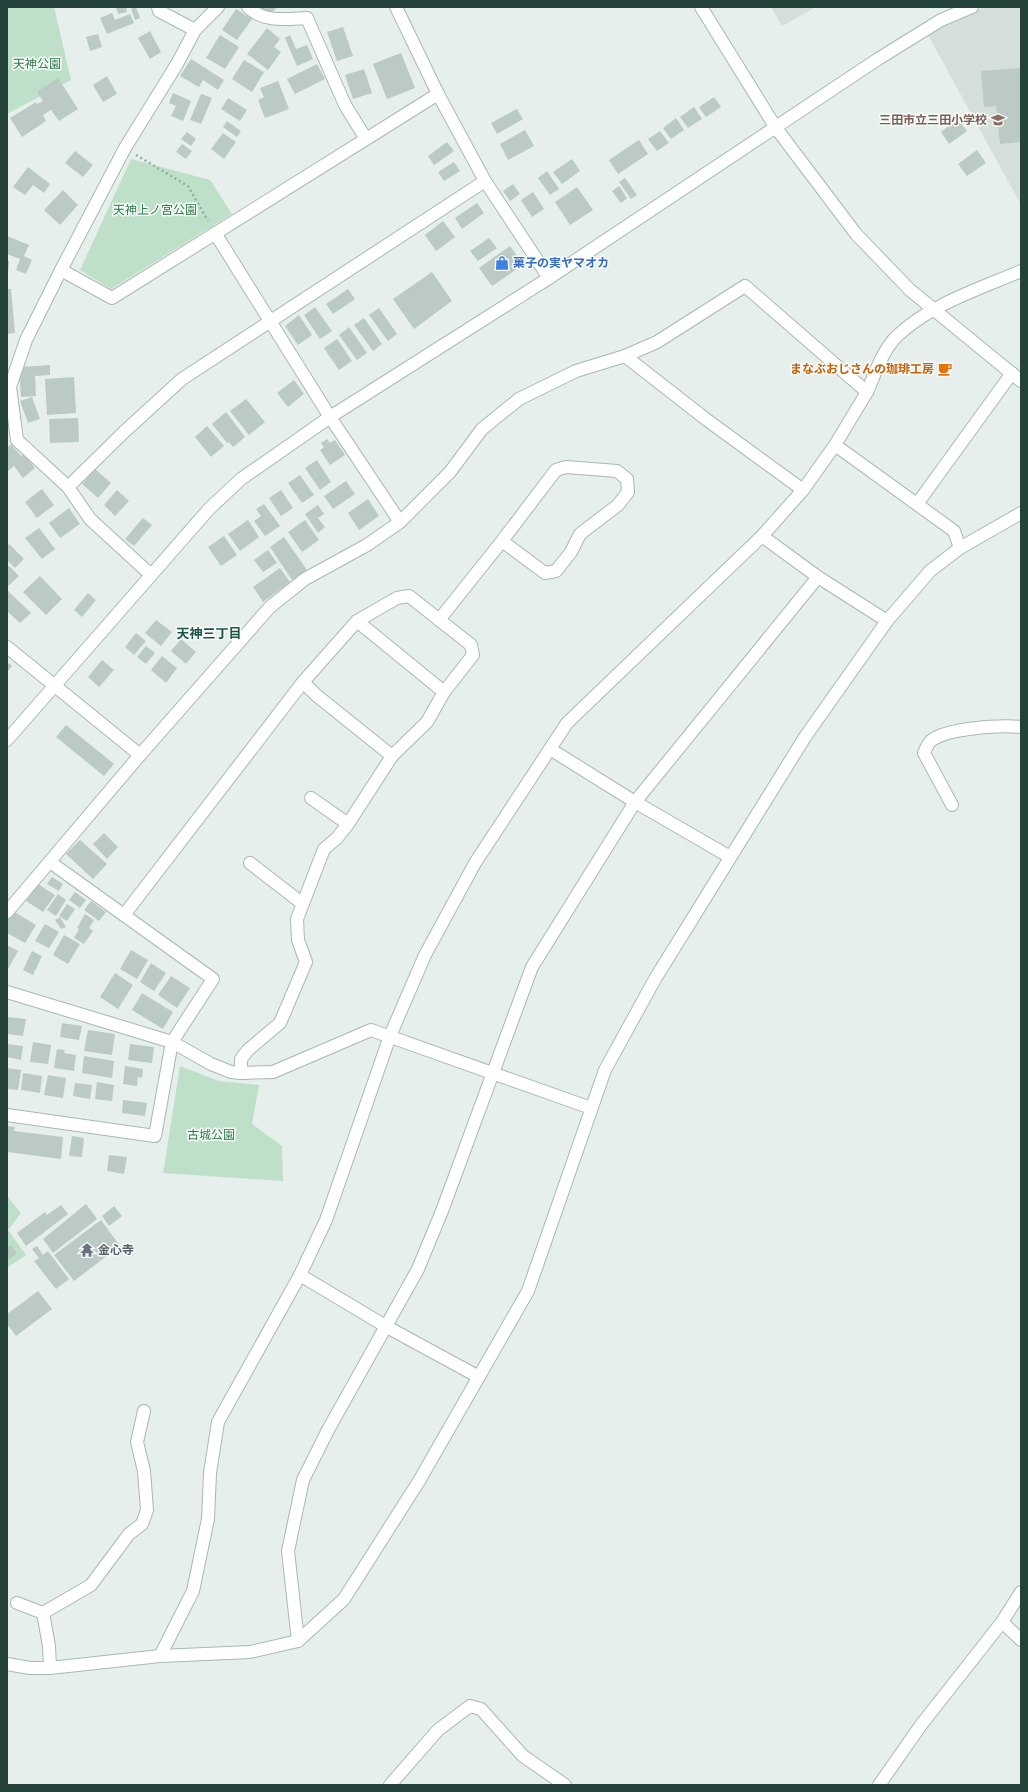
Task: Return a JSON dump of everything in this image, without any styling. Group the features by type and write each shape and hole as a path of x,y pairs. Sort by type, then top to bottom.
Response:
{"street":[{"path":"158,7 160,11 195,30"},
{"path":"151,575 90,519 68,486 17,440 10,411 10,387 26,340 125,148 177,64 195,30 218,7"},
{"path":"248,7 255,14 274,20 307,18 346,105 366,139"},
{"path":"396,7 438,94 485,181 549,278"},
{"path":"701,7 776,128 856,234 910,290 1017,377 917,504"},
{"path":"7,740 209,509 241,479 330,417 549,278 878,59 941,20 972,7"},
{"path":"61,270 112,298 438,94"},
{"path":"68,486 182,379 485,181"},
{"path":"216,233 330,417 400,522"},
{"path":"160,1656 193,1591 208,1519 210,1473 218,1422 300,1275 326,1220 390,1036 425,955 475,863 567,723 762,536 803,490 835,445 867,392 883,355 897,337 932,309 1021,271"},
{"path":"7,912 140,754 270,607 305,579 367,545 400,522 450,472 482,429 519,399 576,371 625,356 657,342 745,286 867,392"},
{"path":"625,356 707,420 803,490"},
{"path":"835,445 954,531 960,548"},
{"path":"439,620 556,470 566,467 617,471 627,479 628,492 618,505 580,534 571,552 556,571 545,573 502,541"},
{"path":"7,1664 30,1668 50,1668 160,1656 250,1652 298,1641 344,1599 419,1481 528,1291 605,1070 655,979 730,857 805,737 887,621 930,571 960,548 1021,513"},
{"path":"762,536 818,577 887,621"},
{"path":"298,1641 288,1551 303,1480 328,1430 418,1269 493,1074 532,967 635,802 818,577"},
{"path":"124,915 303,682 357,621 397,598 409,596 471,645 472,655 444,692 427,722 392,756 348,824 324,849 297,920 298,940 306,962 280,1023 248,1050 241,1059 241,1073"},
{"path":"357,621 444,692"},
{"path":"7,647 140,754"},
{"path":"303,682 316,695 392,756"},
{"path":"952,805 924,753 930,740 947,732 1005,725 1021,727"},
{"path":"550,749 635,802 730,857"},
{"path":"311,798 348,824"},
{"path":"7,1116 154,1136 172,1042 213,979 50,862"},
{"path":"250,863 303,904"},
{"path":"7,992 172,1042 211,1064 231,1072 273,1072 371,1030 591,1108"},
{"path":"300,1275 387,1326 479,1377"},
{"path":"43,1613 91,1585 129,1534 142,1524 147,1510 144,1471 137,1442 144,1411"},
{"path":"880,1785 921,1725 1002,1622 1021,1592"},
{"path":"17,1603 43,1613"},
{"path":"43,1613 49,1646 50,1668"},
{"path":"1002,1622 1021,1640"},
{"path":"390,1785 438,1730 470,1706 481,1709 523,1756 565,1785"}],"path":[{"path":"125,148 188,186 216,233"}],"shaded area":[{"path":"771,7 816,7 782,26"},
{"name":"三田市立三田小学校","path":"985,7 1021,7 1021,205 928,35 958,18"}],"green space":[{"name":"天神公園","path":"7,7 54,7 71,80 7,114"},
{"name":"天神上ノ宮公園","path":"131,159 210,180 232,214 111,289 80,270"},
{"name":"古城公園","path":"180,1066 219,1081 259,1085 252,1124 282,1146 283,1181 163,1173"},
{"path":"7,1196 21,1213 8,1230 26,1255 7,1268"}],"building":[{"path":"116,7 126,7 127,12 118,14"},
{"path":"136,7 140,18 135,20 131,9"},
{"path":"259,7 274,7 276,9 269,13"},
{"path":"236,9 252,19 237,40 222,30"},
{"path":"112,13 115,20 130,14 134,23 107,34 100,18"},
{"path":"343,27 353,56 337,61 327,32"},
{"path":"267,28 280,39 274,47 281,52 268,70 247,54"},
{"path":"150,31 161,52 150,59 138,38"},
{"path":"98,34 102,47 90,51 86,37"},
{"path":"220,35 239,47 225,69 206,58"},
{"path":"290,35 296,49 307,45 313,59 297,66 285,38"},
{"path":"401,53 415,88 387,99 373,64"},
{"path":"191,59 224,80 218,90 203,80 199,87 180,76"},
{"path":"244,60 264,72 252,92 232,79"},
{"path":"317,64 325,79 295,94 287,79"},
{"path":"1021,68 1021,142 1000,144 996,106 984,107 981,71"},
{"path":"364,69 372,93 353,99 345,75"},
{"path":"107,76 117,94 103,102 93,85"},
{"path":"58,78 78,109 59,121 51,110 43,115 46,121 22,137 10,118 36,102 37,104 43,101 37,92"},
{"path":"278,81 289,109 265,118 258,100 264,97 260,88"},
{"path":"173,93 191,101 183,121 171,116 176,106 169,103"},
{"path":"201,94 212,98 201,124 190,120"},
{"path":"714,97 721,107 706,117 699,107"},
{"path":"228,98 247,110 240,121 221,109"},
{"path":"694,107 702,119 688,128 680,117"},
{"path":"517,109 523,119 497,134 491,123"},
{"path":"676,118 684,130 671,139 663,128"},
{"path":"958,119 967,131 949,144 941,132"},
{"path":"227,121 241,131 237,137 223,127"},
{"path":"525,130 534,146 508,160 500,144"},
{"path":"660,131 669,143 657,151 648,139"},
{"path":"187,132 196,139 191,146 181,139"},
{"path":"223,133 236,142 224,159 211,149"},
{"path":"639,140 648,154 618,174 609,160"},
{"path":"447,142 454,151 434,165 428,156"},
{"path":"182,144 192,151 186,159 176,152"},
{"path":"977,150 986,163 967,176 958,164"},
{"path":"75,151 93,165 83,177 65,163"},
{"path":"572,159 580,171 562,184 553,172"},
{"path":"454,162 460,171 444,181 438,172"},
{"path":"28,167 50,184 44,193 33,185 25,195 13,187"},
{"path":"547,171 559,189 550,195 538,178"},
{"path":"625,178 637,195 631,199 619,182"},
{"path":"513,184 520,194 510,201 503,191"},
{"path":"619,186 627,198 621,203 612,191"},
{"path":"577,187 593,210 570,225 555,202"},
{"path":"63,190 78,205 60,225 44,210"},
{"path":"533,192 544,209 532,217 521,200"},
{"path":"477,203 484,213 462,229 455,218"},
{"path":"443,221 455,237 436,251 425,235"},
{"path":"7,236 29,245 24,256 32,260 26,274 16,270 20,259 7,254"},
{"path":"489,238 497,248 478,261 470,251"},
{"name":"菓子の実ヤマオカ","path":"510,246 519,259 517,269 492,286 479,268"},
{"path":"7,261 9,261 8,276 7,276"},
{"path":"432,272 452,301 414,329 393,299"},
{"path":"7,289 11,289 15,333 7,334"},
{"path":"348,289 355,299 333,314 326,304"},
{"path":"315,307 332,331 320,339 304,315"},
{"path":"379,308 397,334 388,341 369,315"},
{"path":"299,315 312,335 298,345 285,326"},
{"path":"364,318 382,344 373,351 354,325"},
{"path":"349,327 367,353 357,360 339,335"},
{"path":"337,339 352,361 339,370 324,348"},
{"path":"50,365 50,375 35,376 36,396 21,397 19,367"},
{"path":"74,377 76,413 47,415 45,379"},
{"path":"294,380 304,394 288,407 277,393"},
{"path":"32,397 40,419 28,423 20,401"},
{"path":"246,399 265,422 249,435 230,411"},
{"path":"226,412 245,437 233,447 229,442 227,443 212,424"},
{"path":"78,418 79,442 50,443 49,419"},
{"path":"207,426 224,446 211,457 195,437"},
{"path":"327,439 330,443 335,440 345,455 330,465 320,450 324,447 321,443"},
{"path":"11,444 21,456 24,454 35,468 23,478 14,466 7,472 7,448"},
{"path":"317,460 331,482 320,490 305,468"},
{"path":"95,469 111,483 98,498 82,484"},
{"path":"300,475 314,495 302,503 288,483"},
{"path":"346,481 355,494 333,509 324,496"},
{"path":"42,489 54,505 37,518 25,502"},
{"path":"117,490 129,501 115,516 104,505"},
{"path":"281,490 293,508 281,516 269,498"},
{"path":"368,499 379,516 359,530 348,513"},
{"path":"264,504 280,526 265,536 254,521 261,516 256,509"},
{"path":"318,505 324,514 318,518 325,527 318,533 305,514"},
{"path":"69,508 80,524 60,538 49,523"},
{"path":"143,518 152,525 134,546 125,539"},
{"path":"248,520 259,537 240,551 228,534"},
{"path":"305,520 319,540 302,552 288,532"},
{"path":"39,528 55,549 42,559 25,538"},
{"path":"224,536 237,555 221,566 208,547"},
{"path":"284,537 307,570 292,580 270,547"},
{"path":"9,544 24,559 15,568 7,560 7,546"},
{"path":"268,550 277,563 263,572 254,560"},
{"path":"9,566 19,576 7,587 7,568"},
{"path":"280,568 290,582 263,602 253,587"},
{"path":"40,576 62,599 46,615 23,592"},
{"path":"8,591 31,613 20,623 7,611"},
{"path":"88,593 96,600 82,617 74,610"},
{"path":"156,620 172,632 161,646 145,633"},
{"path":"136,633 146,641 134,655 125,647"},
{"path":"181,639 196,652 186,664 171,651"},
{"path":"146,646 155,653 146,664 137,657"},
{"path":"162,656 177,668 166,683 151,670"},
{"path":"102,660 114,670 99,687 88,677"},
{"path":"7,662 12,666 7,672"},
{"path":"66,725 114,764 104,776 56,737"},
{"path":"104,833 118,847 107,859 93,844"},
{"path":"80,840 107,864 93,879 66,854"},
{"path":"52,877 63,884 59,891 47,884"},
{"path":"38,884 55,895 43,912 26,901"},
{"path":"75,892 86,900 80,908 69,900"},
{"path":"58,894 66,900 56,916 47,910"},
{"path":"91,901 106,912 99,921 84,910"},
{"path":"67,904 75,909 67,921 59,916"},
{"path":"13,911 36,925 25,943 7,933 7,921"},
{"path":"85,914 94,920 89,928 93,931 84,944 74,938 79,929 77,928"},
{"path":"60,917 66,927 61,929 55,920"},
{"path":"45,924 59,932 49,948 35,941"},
{"path":"64,935 80,944 68,964 53,955"},
{"path":"7,945 18,951 7,971"},
{"path":"131,950 148,960 137,979 120,969"},
{"path":"32,951 42,956 33,975 23,970"},
{"path":"151,963 166,973 154,991 140,982"},
{"path":"115,973 133,985 118,1009 100,997"},
{"path":"171,976 190,988 177,1008 158,995"},
{"path":"142,993 173,1012 163,1029 132,1010"},
{"path":"7,1017 26,1019 23,1036 7,1034"},
{"path":"62,1023 82,1026 79,1040 60,1037"},
{"path":"88,1030 115,1034 112,1055 84,1051"},
{"path":"33,1042 51,1045 48,1064 30,1062"},
{"path":"7,1044 23,1046 21,1060 7,1057"},
{"path":"130,1044 154,1047 152,1063 128,1060"},
{"path":"57,1049 65,1050 64,1053 76,1055 74,1071 54,1068"},
{"path":"84,1056 114,1061 112,1078 82,1073"},
{"path":"125,1066 143,1069 142,1078 138,1077 137,1086 123,1084"},
{"path":"7,1068 21,1070 18,1090 7,1089"},
{"path":"23,1073 42,1076 40,1093 21,1090"},
{"path":"48,1075 66,1078 63,1098 44,1095"},
{"path":"97,1082 114,1085 112,1101 95,1099"},
{"path":"75,1083 92,1085 90,1099 73,1096"},
{"path":"123,1100 147,1103 145,1116 122,1113"},
{"path":"7,1126 15,1127 14,1131 63,1137 61,1159 7,1152"},
{"path":"72,1136 84,1138 82,1157 69,1156"},
{"path":"109,1155 127,1157 124,1174 107,1171"},
{"path":"86,1204 97,1219 53,1253 43,1239"},
{"path":"61,1205 68,1214 26,1246 17,1233 45,1212 47,1215"},
{"path":"114,1206 122,1216 109,1226 102,1216"},
{"name":"金心寺","path":"101,1220 120,1246 74,1281 54,1255"},
{"path":"11,1245 17,1253 9,1260 7,1257 7,1247"},
{"path":"37,1246 43,1255 48,1251 69,1279 56,1289 34,1261 39,1258 32,1249"},
{"path":"38,1291 52,1309 16,1336 7,1324 7,1314"}],"place":[{"name":"三田市立三田小学校","path":"998,120"},
{"name":"菓子の実ヤマオカ","path":"502,263"},
{"name":"まなぶおじさんの珈琲工房","path":"945,369"},
{"name":"金心寺","path":"87,1250"}],"district":[{"name":"天神三丁目","path":"209,633"}]}
